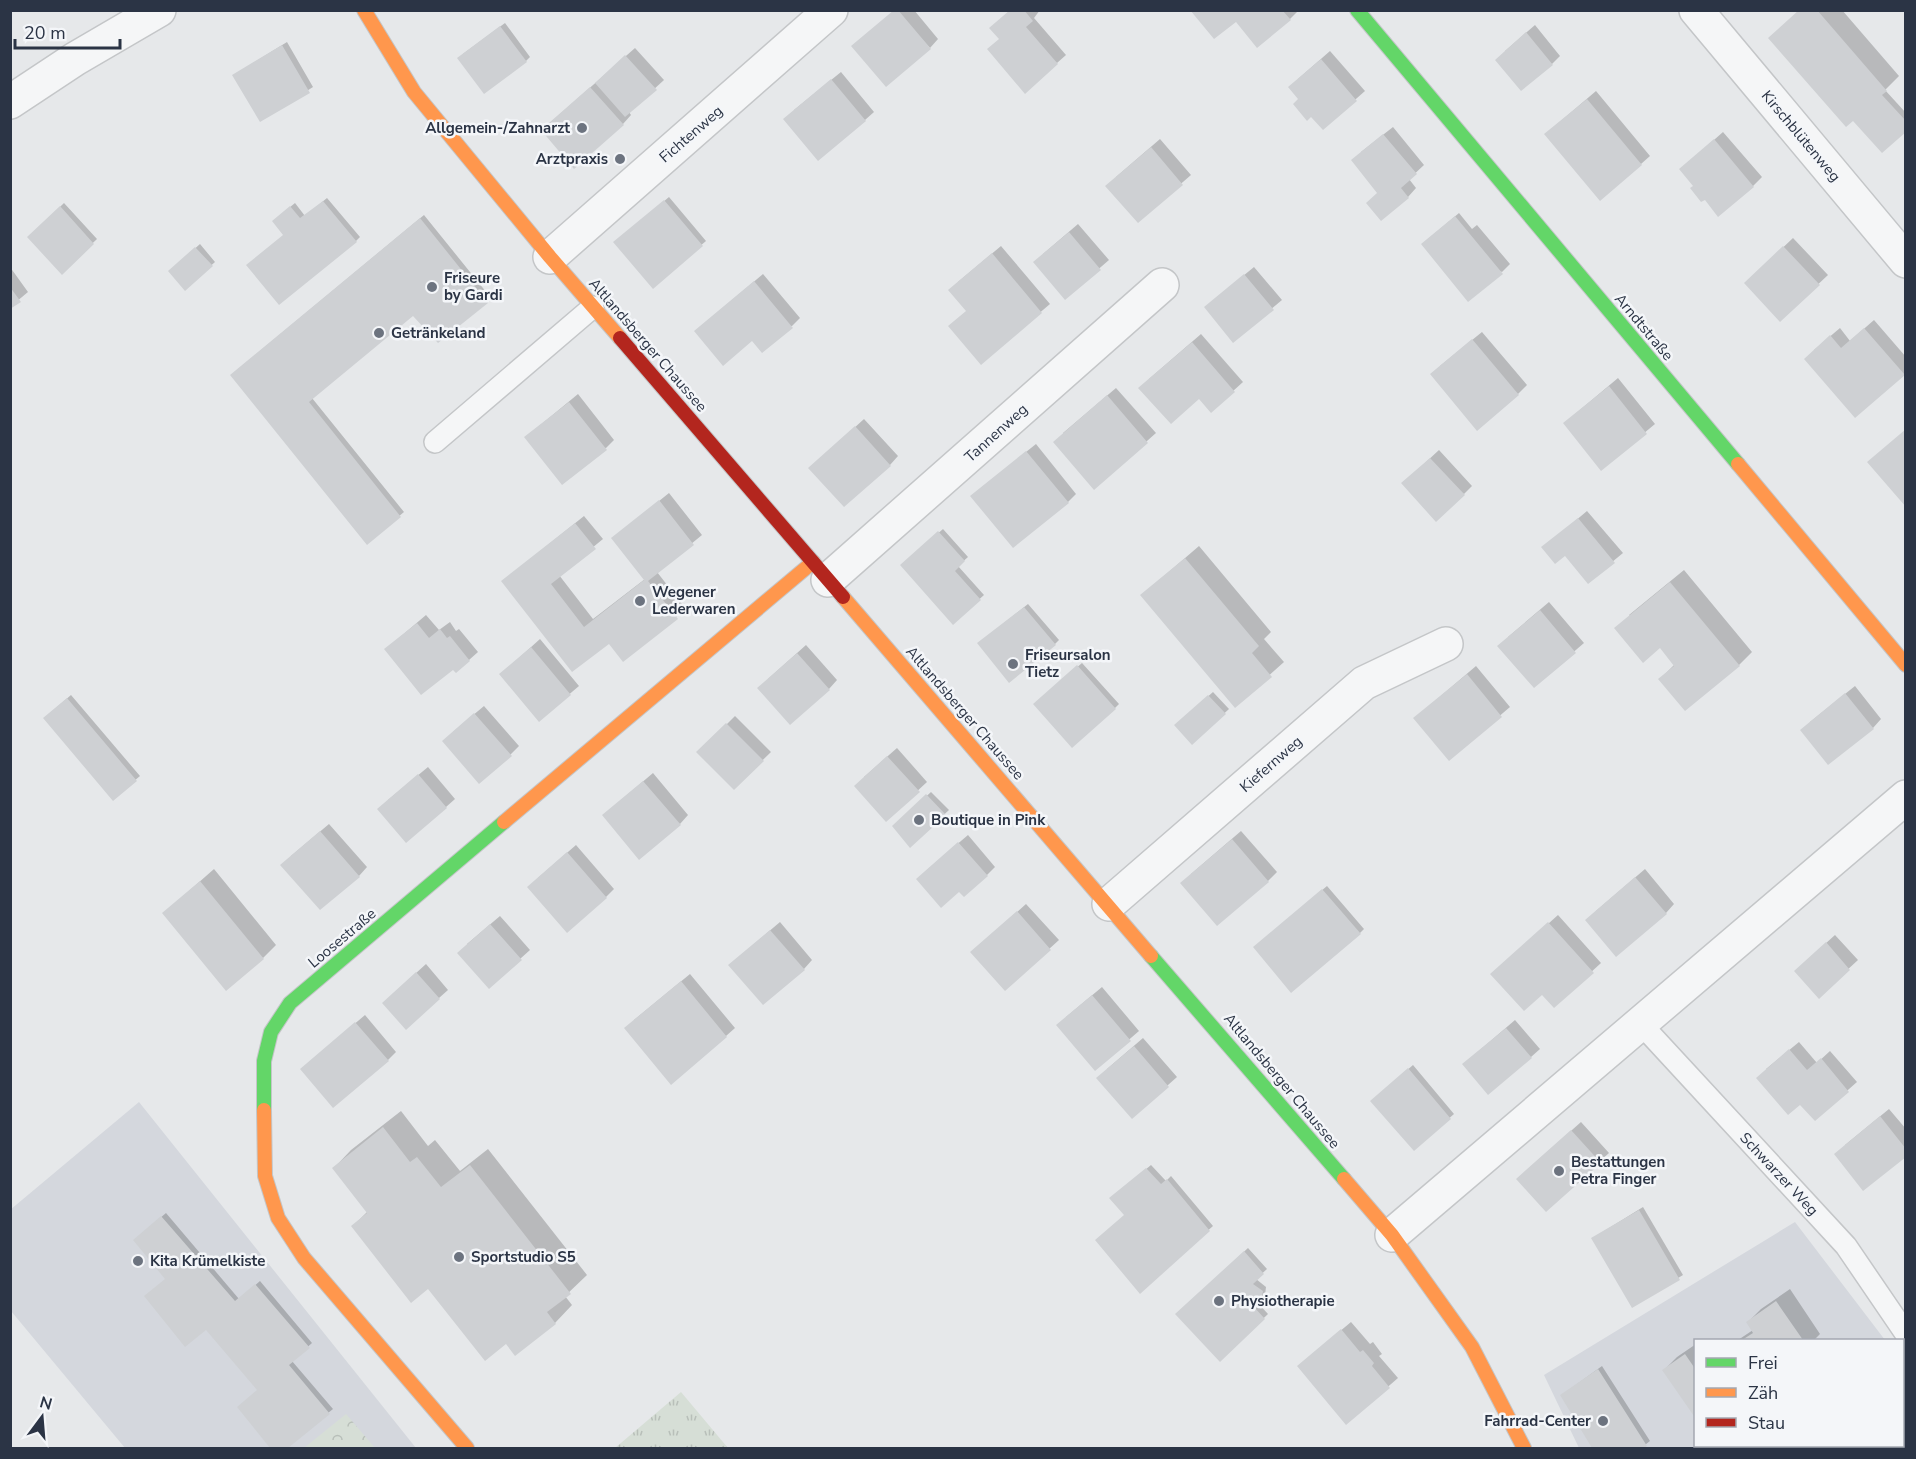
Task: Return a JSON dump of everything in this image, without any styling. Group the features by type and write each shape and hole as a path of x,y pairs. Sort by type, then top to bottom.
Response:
{"street":[{"path":"10,102 75,59 159,10"},
{"name":"Altlandsberger Chaussee","path":"364,10 414,92 550,257 1392,1235 1472,1347 1524,1449"},
{"name":"Fichtenweg","path":"550,257 831,10"},
{"name":"Arndtstraße","path":"1358,10 1905,665"},
{"name":"Kirschblütenweg","path":"1696,10 1905,261"},
{"name":"Tannenweg","path":"820,571 1162,285"},
{"name":"Loosestraße","path":"467,1449 304,1258 278,1218 265,1176 264,1060 271,1032 290,1003 820,571"},
{"name":"Kiefernweg","path":"1109,904 1364,683 1446,644"},
{"path":"1392,1235 1905,797"}],"lane":[{"path":"435,442 593,307"},
{"name":"Schwarzer Weg","path":"1641,1024 1846,1246 1905,1334"}],"shaded area":[{"name":"Kita Krümelkiste","path":"139,1102 416,1448 125,1448 11,1311 10,1210"},
{"path":"1795,1222 1884,1339 1694,1339 1694,1447 1904,1447 1904,1364 1906,1367 1905,1448 1579,1448 1544,1375"}],"green space":[{"path":"681,1392 728,1448 615,1448"},
{"path":"346,1414 375,1448 304,1448"}],"building":[{"path":"894,10 898,10 931,49 886,87 851,46"},
{"path":"1010,10 1024,10 1033,21 1026,27 1058,64 1025,94 987,49 999,39 989,28"},
{"path":"1190,10 1282,10 1291,20 1257,48 1236,22 1214,39"},
{"path":"1799,10 1817,10 1887,91 1882,95 1906,121 1906,132 1882,153 1853,121 1846,127 1768,38"},
{"path":"500,26 527,62 484,94 457,58"},
{"path":"1526,32 1553,65 1521,91 1495,60"},
{"path":"282,45 310,93 260,122 232,75"},
{"path":"625,55 657,90 625,117 595,83"},
{"path":"1321,59 1357,101 1323,130 1311,117 1307,121 1293,104 1298,99 1288,87"},
{"path":"831,79 866,121 818,161 783,119"},
{"name":"Allgemein-/Zahnarzt","path":"590,87 624,125 574,169 541,130"},
{"path":"1587,99 1642,165 1600,201 1544,134"},
{"path":"1383,134 1417,174 1401,188 1409,198 1381,221 1366,203 1377,193 1351,160"},
{"path":"1714,139 1754,187 1718,217 1705,200 1701,202 1690,188 1693,186 1679,169"},
{"path":"1151,147 1183,185 1138,223 1105,186"},
{"path":"664,200 703,246 653,289 613,242"},
{"path":"323,201 357,242 279,305 246,265 283,235 272,221 290,206 300,218"},
{"path":"60,206 94,244 62,275 27,237"},
{"path":"1455,216 1503,274 1468,302 1421,244"},
{"path":"420,218 488,303 438,343 413,316 309,402 401,517 367,545 230,375"},
{"path":"1069,232 1101,270 1065,300 1033,262"},
{"path":"1783,246 1820,285 1780,322 1744,283"},
{"path":"195,247 213,266 185,291 168,271"},
{"path":"992,253 1042,313 981,365 948,326 966,311 948,290"},
{"path":"1244,274 1274,310 1233,343 1204,307"},
{"path":"754,281 793,328 762,353 752,341 723,366 694,331"},
{"path":"10,287 21,302 10,309"},
{"path":"1864,328 1905,375 1855,418 1804,359 1830,335 1841,348"},
{"path":"1472,339 1519,395 1477,431 1430,374"},
{"path":"1192,342 1235,392 1211,413 1199,399 1171,424 1138,388"},
{"path":"1609,386 1647,434 1601,471 1563,423"},
{"path":"1107,395 1148,443 1094,490 1053,442"},
{"path":"569,402 607,450 562,485 524,437"},
{"path":"855,426 891,466 844,507 808,468"},
{"path":"1906,429 1906,507 1867,462"},
{"path":"1026,451 1069,503 1013,548 970,496"},
{"path":"1430,458 1465,495 1436,522 1401,483"},
{"name":"Wegener Lederwaren","path":"659,500 694,545 648,581 678,619 623,662 609,644 572,672 501,581 575,523 596,549 551,584 584,627 644,580 611,538"},
{"path":"1578,518 1615,563 1588,584 1565,556 1555,564 1541,547"},
{"path":"938,531 965,561 955,571 981,600 953,625 900,565"},
{"path":"1185,558 1259,646 1252,653 1272,677 1235,708 1140,595"},
{"path":"1670,582 1740,666 1685,711 1658,679 1674,666 1660,648 1643,663 1614,628"},
{"name":"Friseursalon Tietz","path":"1024,607 1056,645 1009,683 977,643"},
{"path":"1540,610 1576,653 1534,688 1497,646"},
{"path":"417,623 429,638 440,629 447,638 450,636 470,661 456,673 453,670 421,695 384,649"},
{"path":"531,647 571,695 539,722 499,674"},
{"path":"797,653 830,690 790,725 757,688"},
{"path":"1077,665 1116,709 1072,748 1033,704"},
{"path":"1467,674 1502,717 1449,761 1413,718"},
{"path":"1845,693 1874,729 1828,765 1800,730"},
{"path":"1208,695 1226,714 1192,745 1174,725"},
{"path":"67,698 137,781 113,801 43,718"},
{"path":"474,713 512,756 479,784 442,741"},
{"path":"726,723 764,761 734,790 696,752"},
{"path":"887,756 920,792 886,822 854,786"},
{"path":"418,774 447,808 406,843 377,809"},
{"path":"643,781 681,825 639,860 602,815"},
{"name":"Boutique in Pink","path":"926,794 946,815 910,848 892,826"},
{"path":"320,831 360,877 320,910 280,865"},
{"path":"1232,839 1269,882 1217,926 1180,883"},
{"path":"958,842 988,876 964,897 959,892 941,908 916,879"},
{"path":"567,852 607,898 567,933 527,887"},
{"path":"1635,877 1667,914 1616,957 1585,920"},
{"path":"200,881 264,959 226,991 162,913"},
{"path":"1322,889 1361,934 1291,993 1253,947"},
{"path":"1017,911 1051,950 1005,991 970,952"},
{"path":"1548,922 1594,973 1554,1008 1542,995 1524,1011 1490,974"},
{"path":"490,924 522,960 489,989 457,953"},
{"path":"770,930 805,970 763,1005 728,965"},
{"path":"1826,942 1850,970 1819,999 1794,971"},
{"path":"416,972 440,999 406,1030 382,1003"},
{"path":"681,981 727,1037 671,1085 624,1028"},
{"path":"1092,995 1131,1041 1095,1071 1056,1025"},
{"path":"355,1022 389,1061 333,1108 300,1069"},
{"path":"1506,1028 1532,1058 1488,1095 1462,1064"},
{"path":"1134,1046 1169,1087 1132,1119 1096,1078"},
{"path":"1789,1049 1807,1070 1821,1058 1849,1092 1815,1121 1800,1105 1788,1115 1756,1078"},
{"path":"1408,1068 1451,1119 1414,1151 1370,1101"},
{"path":"1880,1116 1906,1149 1906,1157 1863,1191 1834,1154"},
{"name":"Sportstudio S5","path":"383,1127 410,1162 417,1157 441,1187 470,1165 571,1294 547,1312 556,1324 515,1356 506,1344 485,1361 428,1289 411,1303 351,1226 367,1213 332,1168"},
{"name":"Bestattungen Petra Finger","path":"1571,1130 1601,1163 1546,1212 1516,1179"},
{"path":"1146,1168 1161,1184 1167,1179 1210,1231 1140,1294 1095,1240 1124,1215 1109,1198"},
{"path":"1639,1210 1680,1280 1632,1308 1591,1238"},
{"path":"161,1216 235,1301 255,1284 310,1348 289,1365 330,1414 288,1448 270,1448 237,1407 257,1390 206,1330 185,1347 144,1296 165,1279 133,1240"},
{"name":"Physiotherapie","path":"1244,1251 1264,1274 1253,1284 1263,1291 1261,1301 1254,1307 1265,1319 1220,1362 1175,1314"},
{"path":"1776,1301 1802,1339 1744,1339 1753,1333 1746,1322"},
{"path":"1341,1329 1360,1352 1363,1350 1374,1363 1372,1366 1390,1388 1346,1425 1297,1366"},
{"path":"1685,1354 1694,1367 1694,1416 1662,1370"},
{"name":"Fahrrad-Center","path":"1598,1369 1647,1446 1644,1448 1592,1448 1560,1395"}],"traffic: fast":[{"path":"1357,10 1738,464"},
{"path":"264,1110 264,1061 271,1032 290,1003 504,822"},
{"path":"1151,956 1344,1179"}],"traffic: slow":[{"path":"364,10 414,92 620,338"},
{"path":"1738,464 1906,665"},
{"path":"504,822 813,562"},
{"path":"843,597 1151,956"},
{"path":"264,1110 265,1176 278,1218 304,1258 467,1448"},
{"path":"1344,1179 1392,1235 1472,1347 1524,1448"}],"traffic: jam":[{"path":"620,338 843,597"}],"place":[{"name":"Allgemein-/Zahnarzt","path":"582,128"},
{"name":"Arztpraxis","path":"620,159"},
{"name":"Friseure by Gardi","path":"432,287"},
{"name":"Getränkeland","path":"379,333"},
{"name":"Wegener Lederwaren","path":"640,601"},
{"name":"Friseursalon Tietz","path":"1013,664"},
{"name":"Boutique in Pink","path":"919,820"},
{"name":"Bestattungen Petra Finger","path":"1559,1171"},
{"name":"Sportstudio S5","path":"459,1257"},
{"name":"Kita Krümelkiste","path":"138,1261"},
{"name":"Physiotherapie","path":"1219,1301"},
{"name":"Fahrrad-Center","path":"1603,1421"}]}
